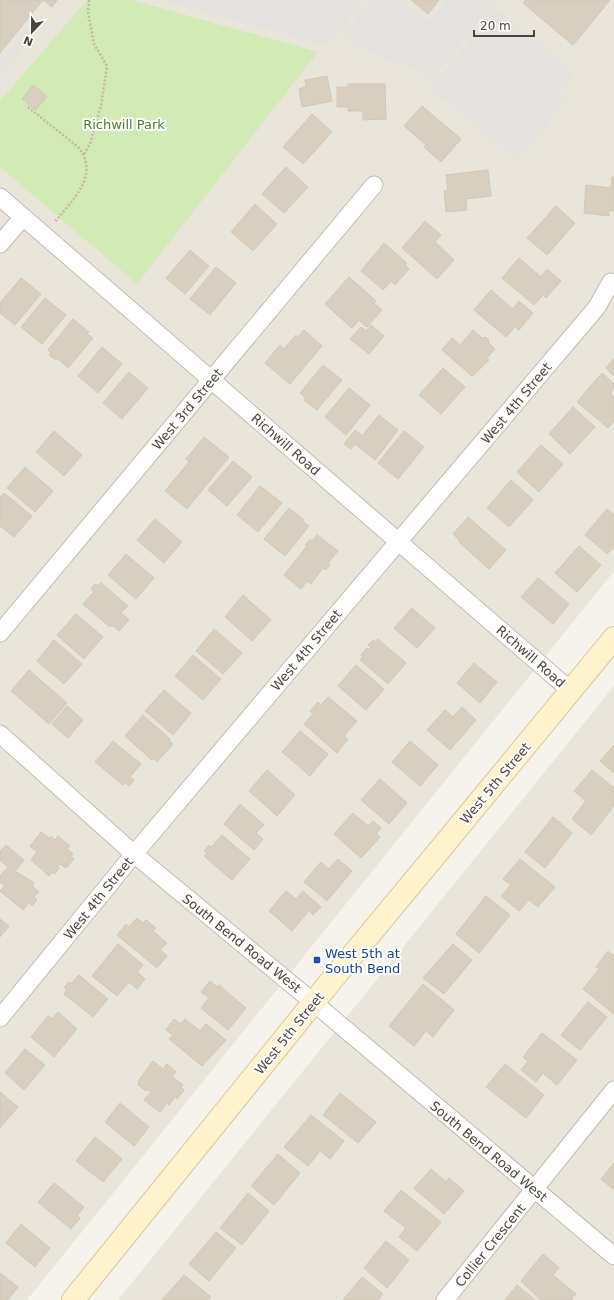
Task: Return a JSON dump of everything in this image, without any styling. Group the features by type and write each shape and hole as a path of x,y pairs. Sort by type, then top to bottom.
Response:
{"main road":[{"name":"West 5th Street","path":"73,1300 313,1002 614,638"}],"street":[{"name":"West 3rd Street","path":"0,633 374,185"},
{"name":"Richwill Road","path":"0,197 571,691"},
{"path":"0,244 23,217"},
{"name":"West 4th Street","path":"0,1018 134,854 597,307 611,282"},
{"name":"South Bend Road West","path":"0,734 134,854 313,1002 614,1256"},
{"name":"Collier Crescent","path":"445,1300 614,1090"}],"path":[{"path":"84,154 90,144 101,106 107,66 94,44 88,12 89,0"},
{"path":"28,107 79,148 84,154 87,164 87,173 84,183 45,236"}],"shaded area":[{"path":"0,0 614,0 614,571 27,1300 0,1300"},
{"path":"160,0 351,0 359,7 328,46"},
{"path":"372,0 399,0 428,23 447,0 496,0 430,81 411,66 387,60 369,52 344,34"},
{"path":"496,9 574,73 560,91 569,98 518,160 430,89"},
{"path":"37,16 40,27 0,77 0,61"},
{"path":"614,686 614,1300 118,1300"}],"green space":[{"name":"Richwill Park","path":"87,0 132,0 318,52 137,284 0,167 0,101"}],"building":[{"path":"0,0 43,0 0,53"},
{"path":"43,0 57,0 52,7"},
{"path":"411,0 439,0 428,14"},
{"path":"525,0 610,0 573,45 523,3"},
{"path":"327,76 332,101 302,107 299,89 306,87 305,80"},
{"path":"348,84 385,84 386,119 363,120 363,111 348,111 348,107 337,107 337,87 348,87"},
{"path":"33,85 47,96 36,110 22,99"},
{"path":"422,106 461,139 441,162 424,147 426,145 404,126"},
{"path":"312,114 332,132 303,164 283,147"},
{"path":"286,167 308,187 284,213 262,194"},
{"path":"488,170 491,196 466,199 467,210 446,212 444,191 448,191 446,175"},
{"path":"612,177 614,177 614,211 609,211 609,216 584,213 586,185 611,188"},
{"path":"255,204 277,224 253,251 231,232"},
{"path":"556,206 575,223 547,255 527,238"},
{"path":"425,221 441,235 435,242 454,260 437,279 402,248"},
{"path":"384,243 407,263 405,265 409,269 395,285 391,281 383,290 361,271"},
{"path":"190,250 209,266 185,294 166,278"},
{"path":"519,258 541,277 547,269 561,281 546,298 543,295 534,305 502,278"},
{"path":"216,267 236,283 210,315 190,299"},
{"path":"349,277 376,301 374,303 382,310 367,327 359,320 352,328 325,304"},
{"path":"21,278 41,294 15,325 0,313 0,303"},
{"path":"491,290 513,309 519,301 533,313 519,330 515,327 506,337 474,310"},
{"path":"45,298 66,315 42,344 21,327"},
{"path":"73,319 89,332 87,334 93,338 68,368 57,358 56,360 49,355 51,353 48,350"},
{"path":"371,325 384,336 369,354 350,339 361,327 366,331"},
{"path":"304,330 322,346 290,384 265,363 280,345 284,349 296,335 298,337"},
{"path":"473,330 482,338 486,337 489,340 488,342 495,349 487,358 489,360 485,364 483,363 483,366 472,376 442,350 452,338 460,345"},
{"path":"102,347 122,364 98,393 78,376"},
{"path":"614,358 614,376 606,368"},
{"path":"323,365 342,380 317,410 304,400 306,398 300,393"},
{"path":"443,368 465,387 441,414 419,395"},
{"path":"129,372 148,388 122,419 103,403"},
{"path":"602,373 614,384 614,388 610,393 614,397 614,421 608,428 577,402"},
{"path":"349,388 370,405 346,435 325,417"},
{"path":"573,407 595,427 570,454 549,434"},
{"path":"379,415 398,430 375,460 355,444 351,449 344,444 355,430 362,436"},
{"path":"54,431 82,455 64,476 36,452"},
{"path":"404,431 424,447 398,479 378,463"},
{"path":"204,437 229,457 187,509 165,491 189,462 186,459"},
{"path":"541,445 563,464 539,492 517,472"},
{"path":"233,461 252,477 227,506 208,490"},
{"path":"25,467 53,491 35,512 7,488"},
{"path":"511,480 533,500 509,527 487,508"},
{"path":"260,486 282,503 258,532 237,515"},
{"path":"4,493 32,516 14,537 0,526 0,497"},
{"path":"289,508 309,526 285,556 264,539"},
{"path":"607,509 614,515 614,547 607,554 585,535"},
{"path":"468,517 506,550 489,569 459,542 460,541 453,534"},
{"path":"155,519 182,542 164,563 137,540"},
{"path":"317,535 338,551 328,563 330,565 326,570 323,568 311,584 307,581 301,589 284,575 307,546 305,545 310,539 312,541"},
{"path":"579,546 601,565 577,592 555,573"},
{"path":"126,554 154,578 136,599 108,575"},
{"path":"538,578 569,604 553,624 521,597"},
{"path":"101,583 128,606 121,613 129,620 119,631 112,625 110,627 83,604 94,592 91,589 95,584 98,586"},
{"path":"243,595 271,620 252,641 225,617"},
{"path":"412,608 435,628 417,648 394,628"},
{"path":"76,614 103,637 84,659 57,635"},
{"path":"214,629 242,653 223,674 196,651"},
{"path":"378,639 406,663 388,684 360,660 363,657 361,655 367,648 370,650 371,647 368,645 373,640 376,642"},
{"path":"54,640 82,664 64,684 37,661"},
{"path":"193,655 221,679 203,700 175,676"},
{"path":"474,663 497,682 480,703 457,683"},
{"path":"356,665 384,689 366,710 338,686"},
{"path":"29,670 67,703 49,724 11,691"},
{"path":"164,690 191,713 173,735 145,711"},
{"path":"328,697 357,721 344,736 348,739 337,753 304,724 313,714 310,711 318,702 321,705"},
{"path":"67,706 83,720 68,738 52,724"},
{"path":"462,707 476,720 450,750 427,730 445,710 453,717"},
{"path":"143,715 170,739 169,741 173,744 157,762 154,758 152,760 125,736"},
{"path":"300,731 328,754 310,776 282,752"},
{"path":"113,741 141,764 130,777 134,780 129,786 125,783 123,785 95,762"},
{"path":"410,741 438,765 420,786 392,762"},
{"path":"614,745 614,773 600,761"},
{"path":"267,770 295,795 277,816 249,791"},
{"path":"592,770 614,788 614,806 591,835 572,819 586,801 574,791"},
{"path":"380,779 407,803 389,824 361,800"},
{"path":"240,804 264,825 256,833 263,839 254,850 224,824"},
{"path":"353,813 368,826 373,821 381,828 376,834 380,837 361,858 334,834"},
{"path":"553,817 572,833 545,868 525,852"},
{"path":"41,832 49,838 51,836 55,840 58,836 70,846 67,849 73,854 70,856 74,859 66,868 60,864 57,867 59,868 55,874 53,872 49,876 31,860 37,852 30,846"},
{"path":"222,835 250,859 232,880 204,856 207,853 204,851 209,845 211,847"},
{"path":"6,845 24,860 15,871 33,882 33,887 39,892 34,897 37,900 32,906 29,903 23,910 0,891 5,886 0,882 0,876 8,867 0,860 0,851"},
{"path":"338,859 352,871 327,901 304,882 321,862 329,869"},
{"path":"520,859 555,887 538,907 529,900 519,911 501,896 511,885 503,879"},
{"path":"286,891 296,899 303,891 321,907 313,915 309,911 292,931 269,911"},
{"path":"486,896 510,915 479,953 456,934"},
{"path":"137,918 143,923 146,920 156,928 153,931 167,943 160,950 167,956 157,968 117,935 126,924 129,927"},
{"path":"0,919 9,926 0,937"},
{"path":"118,944 143,965 137,972 145,979 137,989 129,982 117,996 92,976"},
{"path":"453,944 472,960 444,994 423,978"},
{"path":"608,951 614,956 614,1014 583,989 599,969 596,967"},
{"path":"79,975 108,999 93,1017 64,994 67,989 64,987 69,982 71,984"},
{"path":"210,981 217,987 219,985 246,1008 228,1030 201,1008 209,998 201,992"},
{"path":"423,984 454,1010 433,1037 426,1031 414,1046 389,1026"},
{"path":"588,1002 607,1017 580,1050 561,1035"},
{"path":"58,1012 77,1029 54,1057 31,1037 48,1016 52,1019"},
{"path":"174,1019 181,1024 185,1019 200,1031 206,1024 226,1040 202,1066 169,1039 173,1035 166,1030"},
{"path":"542,1033 577,1060 557,1085 543,1073 536,1082 521,1070 528,1061 523,1057"},
{"path":"25,1049 45,1065 24,1090 5,1073"},
{"path":"153,1061 163,1069 167,1064 176,1072 172,1077 183,1085 181,1087 184,1090 177,1099 175,1097 169,1105 167,1103 160,1112 144,1100 151,1092 147,1089 146,1091 138,1085 138,1081"},
{"path":"505,1064 544,1095 526,1118 486,1087"},
{"path":"0,1092 18,1107 0,1128"},
{"path":"340,1093 376,1122 358,1143 323,1115"},
{"path":"120,1103 149,1127 134,1146 105,1122"},
{"path":"311,1115 344,1141 330,1159 320,1151 308,1166 284,1147"},
{"path":"95,1137 122,1159 103,1182 76,1161"},
{"path":"278,1154 300,1173 274,1205 251,1186"},
{"path":"614,1163 614,1190 601,1179"},
{"path":"431,1169 446,1182 449,1178 464,1191 444,1214 414,1188"},
{"path":"54,1183 84,1207 77,1216 80,1218 71,1229 38,1202"},
{"path":"401,1190 441,1222 417,1251 399,1237 406,1228 384,1211"},
{"path":"248,1193 269,1211 242,1245 220,1228"},
{"path":"21,1224 50,1248 35,1267 6,1243"},
{"path":"216,1232 236,1248 209,1281 189,1264"},
{"path":"386,1241 409,1260 387,1288 364,1268"},
{"path":"543,1254 559,1268 553,1275 576,1294 571,1299 573,1300 541,1300 521,1281"},
{"path":"0,1273 18,1287 8,1300 0,1300"},
{"path":"184,1275 211,1297 208,1300 162,1300"},
{"path":"362,1277 383,1294 378,1300 343,1300"},
{"path":"517,1285 535,1300 505,1300"}],"place":[{"name":"West 5th at South Bend","path":"317,960"}]}
